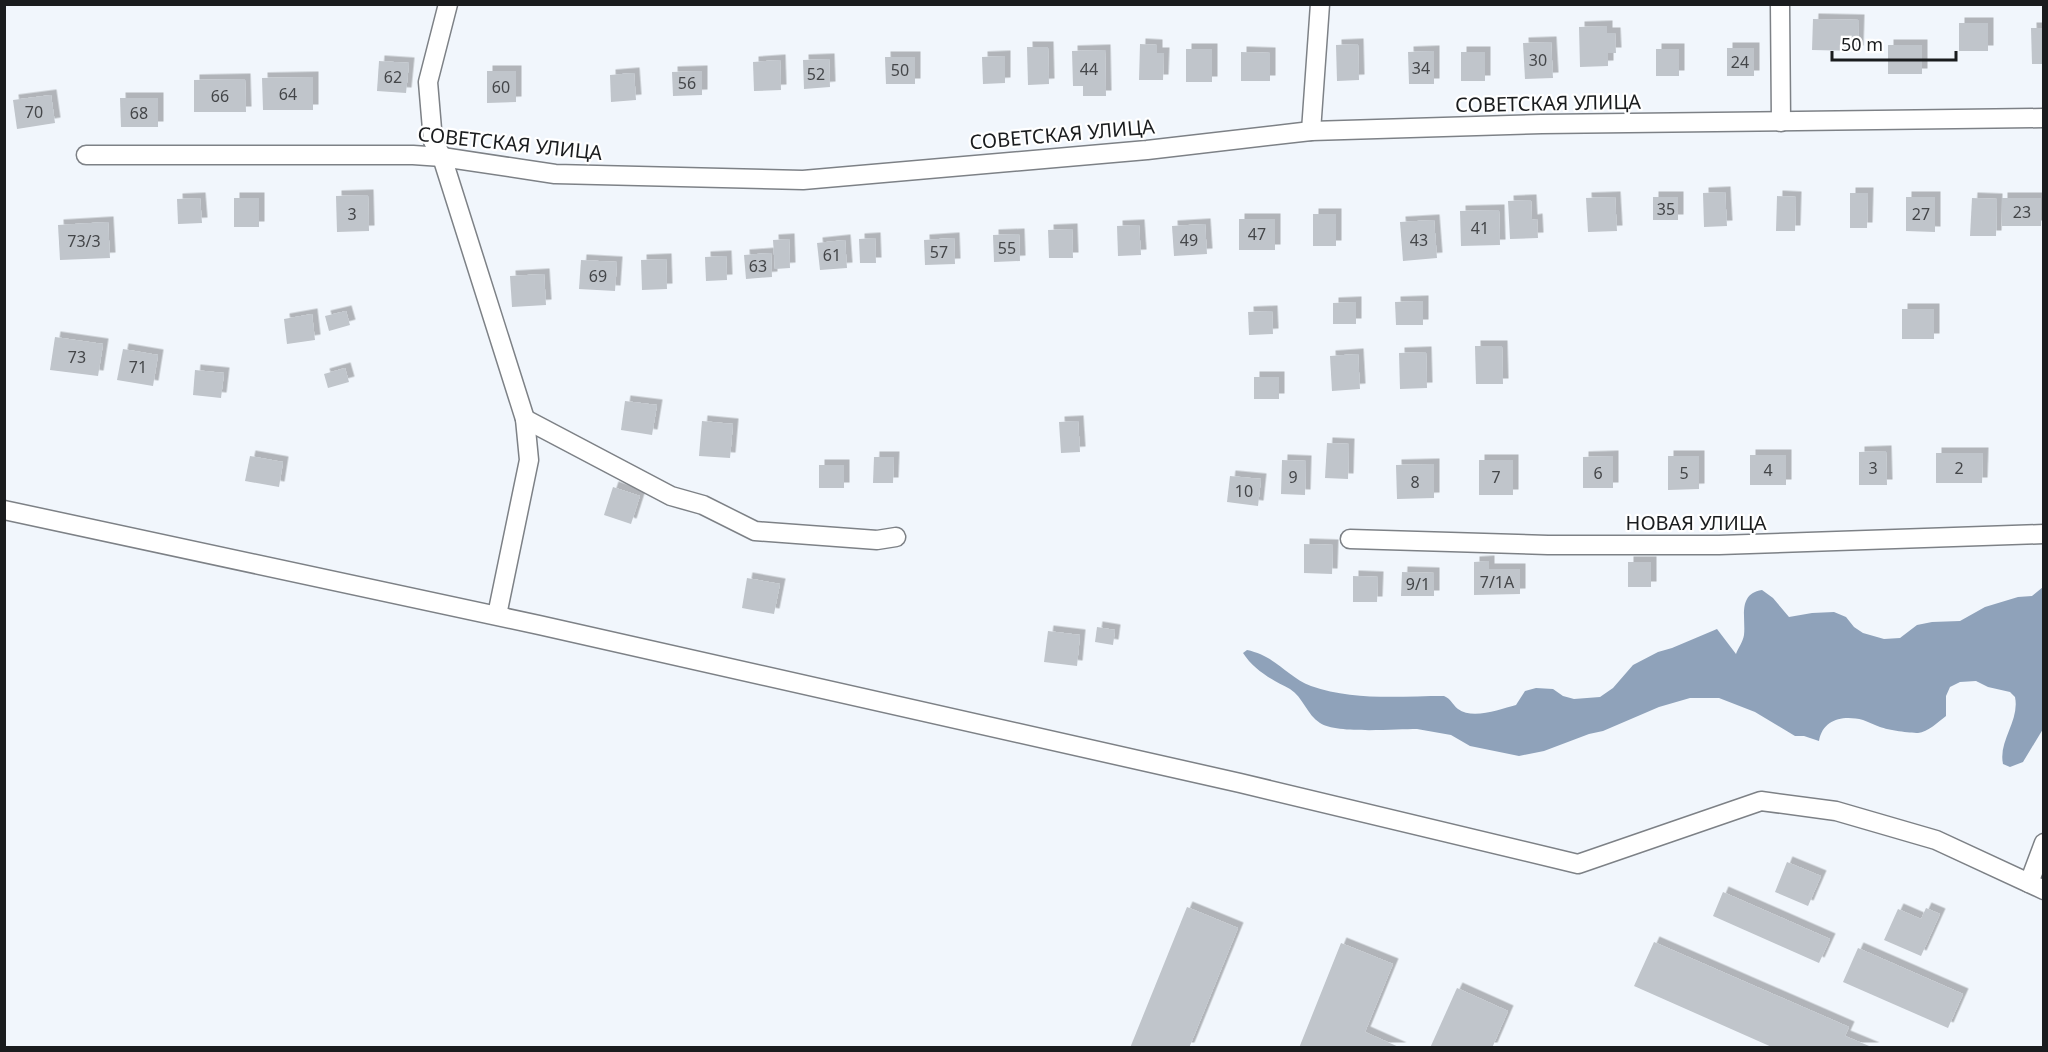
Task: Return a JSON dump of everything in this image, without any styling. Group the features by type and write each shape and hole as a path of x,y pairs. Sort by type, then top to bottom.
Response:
{"street":[{"path":"448,4 428,82 433,141 442,157 525,419 529,460 497,615"},
{"path":"1311,131 1320,4"},
{"path":"1780,4 1781,122"},
{"name":"СОВЕТСКАЯ УЛИЦА","path":"86,155 413,155 442,157 555,174 804,180 1147,150 1311,131 1542,124 2043,118"},
{"path":"525,419 671,496 703,505 755,531 877,540 896,537"},
{"path":"4,510 497,615 1240,783 1578,864 1761,801 1836,811 1936,840 2036,886 2043,843"},
{"name":"НОВАЯ УЛИЦА","path":"1350,539 1548,545 1719,545 2043,534"}],"water":[{"path":"2043,587 2043,729 2023,762 2010,767 2003,764 2002,756 2015,714 2015,697 2010,692 1988,687 1976,681 1960,682 1950,687 1946,696 1946,716 1929,729 1918,733 1888,729 1863,720 1848,718 1829,723 1819,741 1804,736 1795,736 1755,712 1719,698 1690,698 1659,707 1603,731 1544,751 1519,756 1470,746 1451,735 1417,729 1352,730 1328,726 1316,720 1294,692 1258,669 1243,653 1247,650 1266,657 1303,682 1327,691 1377,697 1444,696 1458,709 1471,714 1479,714 1516,705 1525,691 1536,688 1553,689 1563,696 1574,699 1600,697 1613,688 1633,665 1658,652 1717,629 1736,654 1744,635 1746,602 1754,592 1762,590 1773,598 1789,617 1834,612 1846,617 1863,633 1884,639 1900,638 1917,625 1960,621 1985,607 2018,597 2032,596"}],"building":[{"path":"1813,19 1859,20 1858,51 1812,50"},
{"path":"1959,23 1988,23 1988,51 1959,51"},
{"path":"1607,26 1607,33 1615,33 1616,53 1608,53 1608,66 1580,67 1579,27"},
{"path":"2031,28 2044,28 2044,64 2032,64"},
{"path":"1551,42 1553,78 1525,79 1523,43"},
{"path":"1140,44 1157,45 1157,53 1164,53 1163,80 1139,80"},
{"path":"1358,44 1359,80 1337,81 1336,45"},
{"path":"1888,45 1922,45 1922,74 1888,74"},
{"path":"1027,47 1048,47 1049,84 1028,85"},
{"path":"1727,48 1754,48 1754,76 1727,76"},
{"path":"1186,49 1212,49 1212,82 1186,82"},
{"path":"1656,49 1679,49 1679,76 1656,76"},
{"path":"1105,50 1106,96 1083,96 1083,86 1073,86 1072,51"},
{"path":"1434,51 1434,84 1409,84 1408,52"},
{"path":"1241,52 1270,53 1270,81 1241,81"},
{"path":"1461,52 1485,52 1485,81 1461,81"},
{"path":"1005,56 1005,83 983,84 982,57"},
{"path":"885,57 915,57 915,84 886,84"},
{"path":"829,59 830,87 804,89 803,60"},
{"path":"780,60 781,90 754,91 753,62"},
{"path":"379,61 409,63 406,93 377,91"},
{"path":"487,71 516,71 516,102 487,103"},
{"path":"702,71 702,95 673,96 672,72"},
{"path":"634,73 636,100 611,102 610,75"},
{"path":"313,77 313,110 263,110 262,78"},
{"path":"245,79 246,112 194,112 194,80"},
{"path":"51,95 55,123 17,129 13,100"},
{"path":"120,98 158,98 158,127 121,127"},
{"path":"1725,192 1727,226 1704,227 1703,193"},
{"path":"1850,193 1868,193 1867,228 1850,228"},
{"path":"368,195 369,231 337,232 336,196"},
{"path":"1777,196 1796,197 1795,231 1776,231"},
{"path":"1615,197 1617,231 1588,232 1586,198"},
{"path":"1653,197 1678,197 1678,220 1653,220"},
{"path":"1906,197 1935,197 1935,232 1906,231"},
{"path":"200,198 202,223 178,224 177,199"},
{"path":"234,198 259,198 259,227 234,227"},
{"path":"1972,198 1997,199 1996,236 1970,236"},
{"path":"2002,198 2041,198 2041,226 2002,226"},
{"path":"1531,200 1532,220 1537,219 1538,238 1510,239 1508,201"},
{"path":"1499,210 1500,245 1461,246 1460,211"},
{"path":"1313,214 1336,214 1336,246 1313,246"},
{"path":"1239,219 1275,219 1275,250 1239,250"},
{"path":"1434,220 1437,258 1403,261 1400,222"},
{"path":"108,222 110,258 60,260 58,225"},
{"path":"1205,224 1207,254 1174,256 1172,226"},
{"path":"1139,225 1141,255 1118,256 1117,226"},
{"path":"1072,229 1073,258 1049,258 1048,230"},
{"path":"1019,234 1020,261 994,262 993,235"},
{"path":"875,238 876,263 860,263 859,239"},
{"path":"954,238 955,264 925,265 924,240"},
{"path":"789,239 790,268 775,269 773,240"},
{"path":"845,240 847,268 820,270 817,243"},
{"path":"771,253 772,277 746,279 744,255"},
{"path":"726,256 727,280 706,281 705,257"},
{"path":"666,259 667,289 642,290 641,260"},
{"path":"581,260 617,262 615,291 579,289"},
{"path":"544,274 546,305 512,307 510,276"},
{"path":"1423,301 1423,325 1396,325 1395,302"},
{"path":"1356,302 1356,324 1333,324 1333,303"},
{"path":"1902,309 1934,309 1934,339 1902,339"},
{"path":"346,311 350,325 329,331 325,316"},
{"path":"1272,311 1273,334 1249,335 1248,312"},
{"path":"312,314 315,340 287,344 284,319"},
{"path":"55,337 103,344 98,376 50,370"},
{"path":"1475,346 1502,346 1503,384 1476,384"},
{"path":"123,349 158,355 153,386 117,380"},
{"path":"1426,352 1427,388 1400,389 1399,353"},
{"path":"1358,354 1360,389 1332,391 1330,356"},
{"path":"345,368 349,382 328,388 324,374"},
{"path":"195,370 224,373 221,398 193,395"},
{"path":"1254,377 1279,377 1279,399 1254,399"},
{"path":"625,401 657,405 652,435 621,430"},
{"path":"702,421 733,424 730,458 699,456"},
{"path":"1078,421 1080,452 1061,453 1059,422"},
{"path":"1327,443 1349,444 1348,479 1325,478"},
{"path":"1886,451 1887,485 1859,485 1859,452"},
{"path":"1936,453 1983,453 1982,483 1936,483"},
{"path":"1750,455 1786,455 1786,485 1750,485"},
{"path":"250,456 283,462 279,487 245,481"},
{"path":"1613,456 1613,488 1583,488 1583,457"},
{"path":"1668,456 1699,456 1699,489 1668,490"},
{"path":"874,457 894,457 893,483 873,483"},
{"path":"1282,460 1306,461 1305,495 1281,494"},
{"path":"1479,460 1513,460 1513,495 1479,495"},
{"path":"1434,464 1434,498 1397,499 1396,465"},
{"path":"819,465 844,465 844,488 819,488"},
{"path":"1230,476 1261,479 1258,506 1227,502"},
{"path":"613,487 640,496 631,524 604,515"},
{"path":"1304,544 1333,545 1332,574 1304,573"},
{"path":"1489,561 1489,569 1520,569 1520,594 1474,595 1474,562"},
{"path":"1628,562 1651,562 1651,587 1628,587"},
{"path":"1402,572 1434,573 1434,596 1401,596"},
{"path":"1353,576 1378,577 1377,602 1353,602"},
{"path":"747,578 780,584 774,614 742,608"},
{"path":"1097,627 1115,630 1113,645 1095,642"},
{"path":"1048,631 1080,635 1077,666 1044,662"},
{"path":"1787,862 1821,876 1808,906 1775,892"},
{"path":"1723,892 1830,939 1819,963 1713,916"},
{"path":"1187,907 1238,928 1189,1048 1130,1048"},
{"path":"1926,908 1940,914 1921,956 1884,940 1898,909 1921,919"},
{"path":"1654,942 1849,1027 1845,1036 1874,1048 1774,1048 1634,986"},
{"path":"1341,943 1393,964 1365,1032 1401,1048 1299,1048"},
{"path":"1858,948 1963,994 1948,1028 1843,982"},
{"path":"1457,988 1508,1011 1492,1048 1430,1048"}]}
